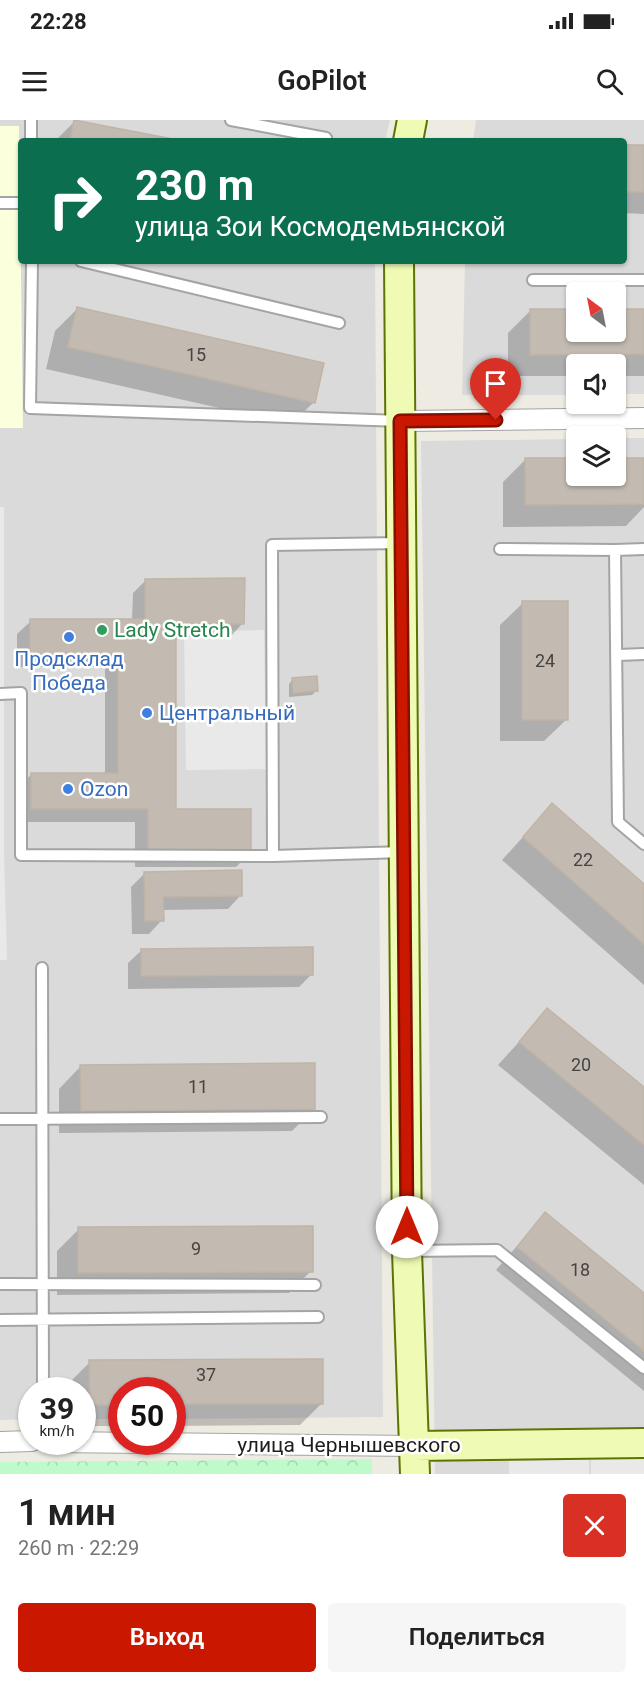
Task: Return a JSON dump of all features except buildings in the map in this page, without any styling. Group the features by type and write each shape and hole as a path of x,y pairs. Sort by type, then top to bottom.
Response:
{"main road":[{"path":"409,138 412,120"},
{"path":"399,264 407,1251 415,1474"},
{"name":"улица Чернышевского","path":"415,1446 644,1443"}],"street":[{"path":"400,421 644,418"},
{"path":"0,1442 18,1441"},
{"name":"улица Чернышевского","path":"96,1442 415,1446"}],"lane":[{"path":"31,120 31,138"},
{"path":"231,120 326,138"},
{"path":"0,203 18,203"},
{"path":"32,264 30,408 400,421"},
{"path":"94,264 339,322"},
{"path":"533,280 644,280"},
{"path":"273,856 272,545 402,543"},
{"path":"500,549 644,549"},
{"path":"615,550 618,655 618,822 644,843"},
{"path":"618,655 644,654"},
{"path":"0,694 21,693 21,855 273,856 404,852"},
{"path":"42,968 43,1377"},
{"path":"0,1119 321,1117"},
{"path":"407,1251 497,1250 644,1368"},
{"path":"0,1284 315,1285"},
{"path":"0,1320 318,1317"}],"shaded area":[{"path":"0,120 390,120 386,138 18,138 18,264 375,264 383,1417 186,1419 186,1377 108,1377 108,1419 96,1419 96,1377 18,1377 18,1419 0,1420"},
{"path":"476,120 644,120 644,394 626,394 626,354 566,354 566,395 462,395 465,264 627,264 627,138 473,138"},
{"path":"0,126 19,126 18,264 21,264 23,428 0,428"},
{"path":"626,438 644,438 644,1474 435,1474 421,441 566,439 566,486 626,486"},
{"path":"0,507 4,507 4,854 7,960 0,960"},
{"path":"264,630 266,769 186,770 184,632"},
{"path":"644,1457 644,1474 591,1474 591,1458"},
{"path":"589,1459 589,1474 509,1474 509,1461"}],"green space":[{"path":"372,1459 372,1474 0,1474 0,1462"}],"place":[{"name":"Lady Stretch","path":"102,630"},
{"name":"Продсклад Победа","path":"69,637"},
{"name":"Центральный","path":"147,713"},
{"name":"Ozon","path":"68,789"}],"route":[{"path":"407,1227 400,421 496,420"}]}
